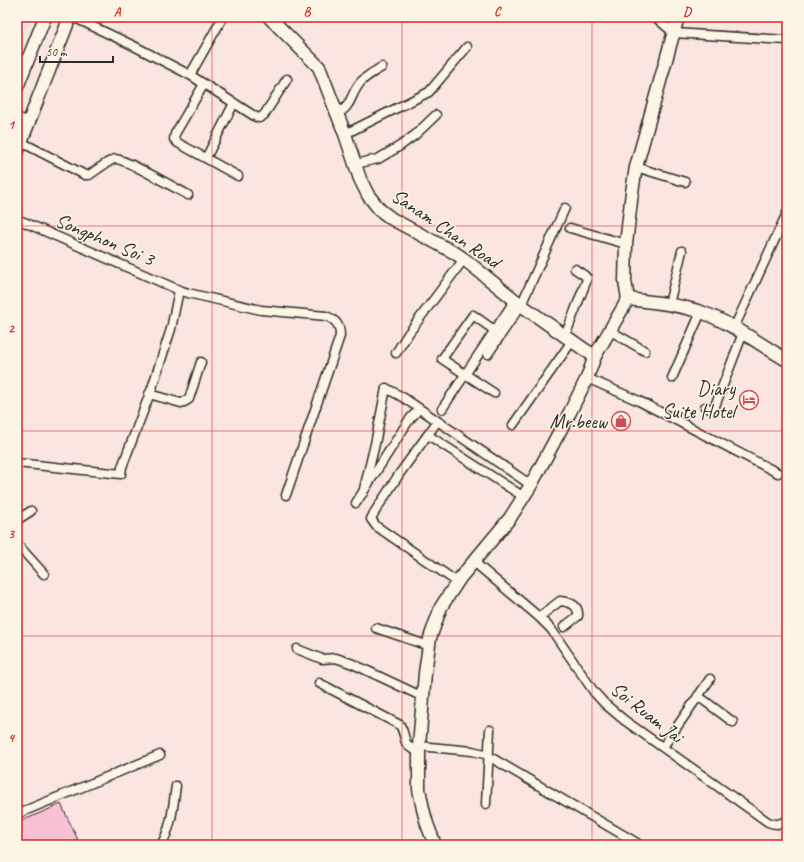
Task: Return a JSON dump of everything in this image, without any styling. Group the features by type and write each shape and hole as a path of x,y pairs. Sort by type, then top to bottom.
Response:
{"street":[{"path":"17,87 45,17"},
{"path":"70,17 19,147 89,176 113,160 118,159 188,195"},
{"path":"73,17 190,74 259,118 264,115 287,78"},
{"path":"190,74 223,17"},
{"name":"Sanam Chan Road","path":"269,17 319,67 345,134 360,179 368,195 380,210 392,219 464,259 568,339 596,356"},
{"path":"655,17 674,33 787,40"},
{"path":"435,845 423,809 420,789 419,749 425,673 430,638 441,607 457,582 510,518 532,485 587,378 609,330 628,299 626,280 626,244 636,167 678,17"},
{"path":"345,134 429,92 467,47"},
{"path":"337,114 344,110 364,78 382,67"},
{"path":"204,84 174,136 175,141 238,176"},
{"path":"206,158 234,103"},
{"path":"355,164 378,158 400,146 415,135 436,115"},
{"path":"17,117 29,122"},
{"path":"636,167 685,182"},
{"path":"488,354 518,302 565,208"},
{"path":"705,407 713,409 715,406 739,331 787,213"},
{"name":"Songphon Soi 3","path":"17,219 188,293 261,310 326,316 338,323 340,336 286,495"},
{"path":"570,228 626,244"},
{"path":"669,304 682,251"},
{"path":"396,353 408,334 464,259"},
{"path":"513,425 568,339 587,278 575,270"},
{"path":"17,463 121,474 122,467 152,388 171,329 179,290"},
{"path":"628,299 669,304 701,312 739,331 787,360"},
{"path":"442,408 494,330 518,302"},
{"path":"672,378 701,312"},
{"path":"494,330 473,315 442,359 494,393"},
{"path":"609,330 645,351"},
{"path":"149,394 181,403 189,399 201,362"},
{"path":"587,378 638,401 778,473"},
{"path":"362,493 375,444 386,388 404,398 437,422 532,485"},
{"path":"356,502 409,420 419,409"},
{"path":"437,422 400,473 371,519 376,526 457,582"},
{"path":"428,435 524,497"},
{"path":"17,520 31,511"},
{"path":"17,544 44,574"},
{"name":"Soi Ruam Jai","path":"474,562 551,629 594,692 605,704 624,720 768,822 782,824 787,820"},
{"path":"539,617 560,601 567,602 574,605 578,610 578,616 564,627"},
{"path":"376,628 428,646"},
{"path":"297,649 322,659 336,658 353,664 423,697"},
{"path":"663,747 710,679"},
{"path":"318,683 400,725 407,746 411,749 472,751 485,754 636,843"},
{"path":"698,696 733,722"},
{"path":"486,804 490,730"},
{"path":"17,814 160,755"},
{"path":"162,845 169,827 176,786"}],"building":[{"path":"61,804 78,840 65,845 17,845 17,823"}],"place":[{"name":"Diary Suite Hotel","path":"749,400"},
{"name":"Mr.beew","path":"621,421"}]}
